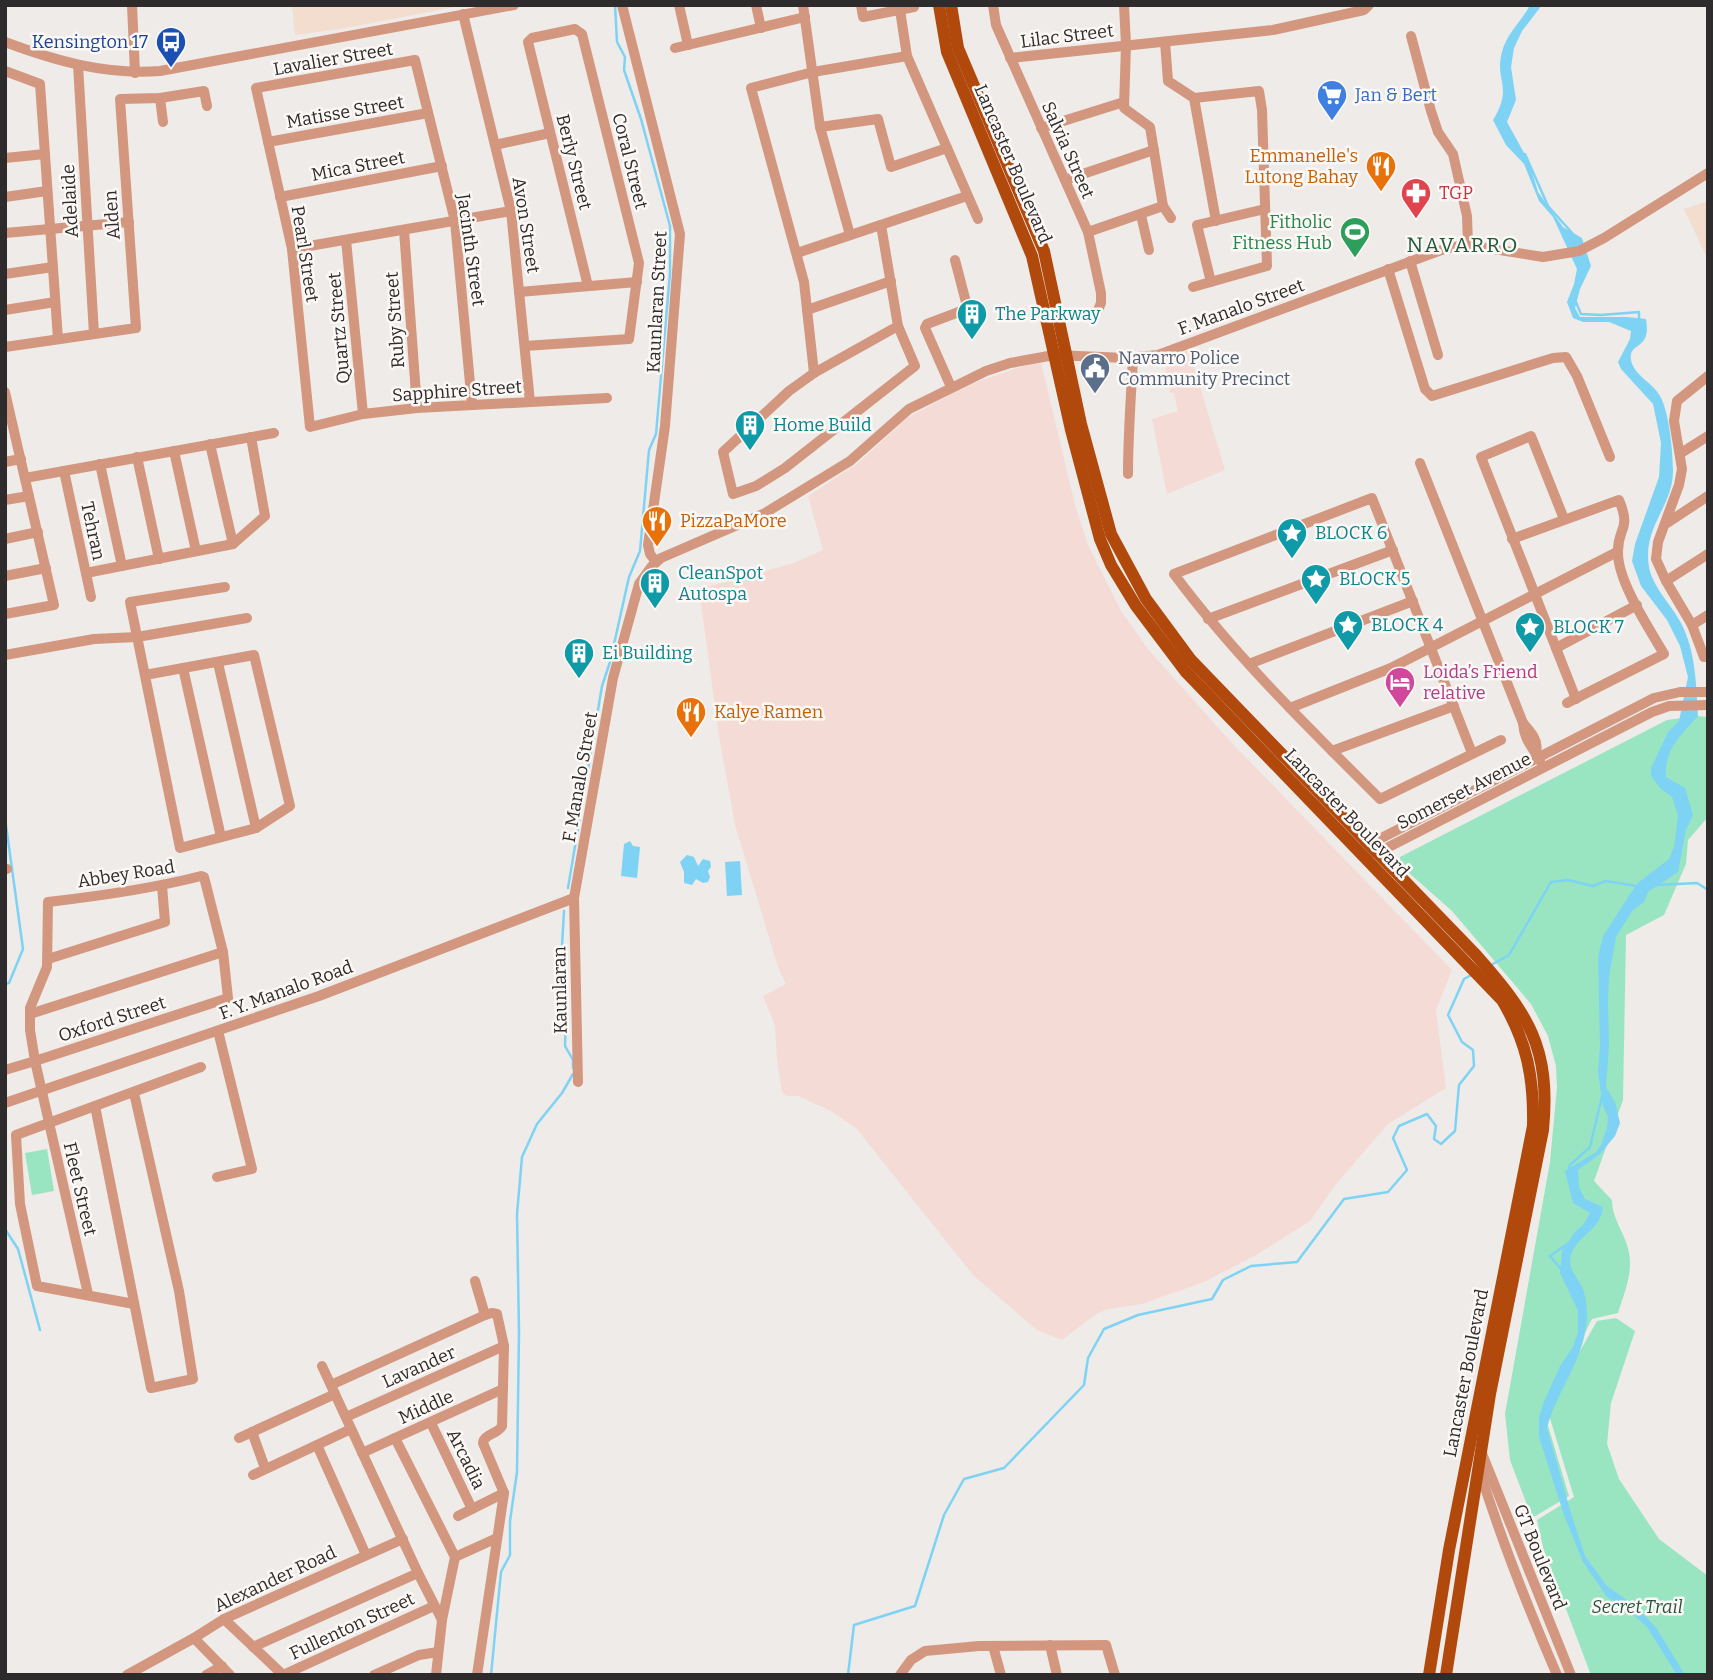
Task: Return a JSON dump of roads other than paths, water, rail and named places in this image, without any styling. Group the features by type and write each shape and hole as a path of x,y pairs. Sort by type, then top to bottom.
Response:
{"main road":[{"name":"Lancaster Boulevard","path":"939,5 947,52 1028,242 1111,534 1146,599 1191,660 1479,967 1510,994 1531,1029 1537,1046 1544,1076 1545,1104 1535,1176 1449,1550 1429,1675"},
{"name":"Lancaster Boulevard","path":"951,5 958,48 1040,238 1060,355"},
{"name":"Lancaster Boulevard","path":"1368,849 1479,967"},
{"name":"Lancaster Boulevard","path":"1446,1675 1479,1467 1473,1446"}],"street":[{"path":"132,5 135,73"},
{"path":"5,42 78,65 135,73 160,71 514,5"},
{"name":"Kaunlaran Street","path":"622,5 680,234 665,426 648,545 656,562"},
{"path":"679,5 688,46"},
{"path":"756,5 761,28"},
{"path":"803,5 820,127 850,235"},
{"path":"861,5 863,18 915,6"},
{"name":"Salvia Street","path":"993,5 996,25 1088,232 1101,293 1098,310"},
{"path":"1124,5 1126,112 1150,127 1163,206 1171,218"},
{"name":"Lilac Street","path":"1010,58 1273,30 1364,9 1369,5"},
{"path":"900,10 907,56 978,219"},
{"name":"Avon Street","path":"463,14 512,211 530,402"},
{"path":"675,48 805,17"},
{"name":"Coral Street","path":"525,346 629,340 639,263 582,34 575,29 532,38 529,45"},
{"path":"1411,36 1438,132 1453,154 1467,216 1468,245"},
{"path":"1165,42 1168,81 1194,97 1259,90 1267,266 1193,287"},
{"name":"Berly Street","path":"529,45 587,286"},
{"path":"814,373 804,282 751,88 813,72 907,56"},
{"name":"Lavalier Street","path":"256,88 415,60"},
{"name":"Jacinth Street","path":"415,60 455,221 472,405"},
{"name":"Adelaide","path":"78,65 94,334"},
{"path":"5,71 40,84 58,339"},
{"name":"Pearl Street","path":"256,88 292,249 310,427"},
{"path":"163,122 160,98 204,90 206,106"},
{"path":"1194,97 1216,220"},
{"name":"Alden","path":"94,334 136,328 120,99 160,98"},
{"path":"1041,128 1124,102"},
{"name":"Matisse Street","path":"268,142 428,113"},
{"path":"820,127 878,119 891,167 947,148"},
{"path":"495,145 550,132"},
{"path":"5,148 6,158 44,154"},
{"path":"1065,180 1154,150"},
{"name":"Mica Street","path":"280,197 442,166"},
{"name":"F. Manalo Street","path":"574,898 613,678 639,584 656,562 672,552 753,519 800,493 850,461 909,409 951,387 1010,363 1060,355 1133,358 1158,355 1447,248 1468,245 1543,257 1566,253 1591,245 1708,173"},
{"path":"5,197 47,191"},
{"path":"797,253 967,196"},
{"path":"1088,232 1163,206"},
{"path":"1211,282 1197,225 1265,209"},
{"path":"292,249 512,211"},
{"path":"1141,215 1149,250"},
{"path":"5,233 128,222"},
{"path":"881,225 898,326 915,366 785,468 756,486 733,494 723,452 789,391 814,373 898,326"},
{"name":"Ruby Street","path":"404,230 416,408"},
{"name":"Quartz Street","path":"346,240 362,414"},
{"path":"951,387 925,328 927,324 964,310 967,306 955,261"},
{"path":"1410,261 1438,355"},
{"path":"5,274 53,267"},
{"path":"1388,269 1425,389 1432,396 1553,358 1566,357 1577,376 1610,457"},
{"path":"807,310 891,281"},
{"path":"519,292 637,282"},
{"path":"5,310 55,302"},
{"path":"5,347 94,334"},
{"path":"1128,474 1128,423 1131,414 1133,358"},
{"path":"1708,376 1677,401 1675,429 1682,469 1656,551 1659,568 1692,625 1704,657 1708,657"},
{"path":"5,392 9,426 21,459 54,605 5,614"},
{"name":"Sapphire Street","path":"310,427 362,414 416,408 607,398"},
{"path":"25,478 274,433"},
{"path":"1512,539 1619,500 1627,518 1617,552 1625,584 1664,654 1571,701 1556,648 1512,539 1481,457 1531,436 1564,519"},
{"path":"1681,453 1708,436"},
{"path":"86,573 233,544 265,516 251,437"},
{"path":"210,444 233,544"},
{"path":"174,451 196,551"},
{"path":"137,457 159,559"},
{"path":"5,462 21,459"},
{"path":"1420,463 1484,621 1523,723 1524,734 1539,760"},
{"path":"100,464 122,566"},
{"name":"Tehran","path":"64,471 91,597"},
{"path":"5,500 29,496"},
{"path":"1666,523 1708,496"},
{"path":"1472,753 1373,498 1174,574 1208,619 1249,664 1380,799 1501,740"},
{"path":"5,539 38,532"},
{"path":"1208,619 1393,550"},
{"path":"1290,708 1391,668 1617,552"},
{"path":"1666,581 1708,554"},
{"path":"5,576 46,568"},
{"path":"145,675 254,655 290,806 256,828 180,848 130,601 225,587"},
{"path":"1249,664 1413,601"},
{"path":"1556,648 1637,605"},
{"path":"1692,625 1708,615"},
{"path":"5,655 94,639 137,637 247,618"},
{"path":"218,663 256,828"},
{"path":"183,668 221,837"},
{"name":"Somerset Avenue","path":"1368,849 1654,698 1680,692 1706,692"},
{"name":"Somerset Avenue","path":"1539,760 1652,712 1681,705 1706,705"},
{"path":"1332,751 1454,706"},
{"name":"Abbey Road","path":"48,959 48,902 162,886 201,876 206,881 223,952"},
{"path":"162,886 165,922 48,959 46,974 32,1002 30,1014 223,952"},
{"name":"F. Y. Manalo Road","path":"5,1103 319,996 574,898"},
{"name":"Kaunlaran","path":"574,898 578,1082"},
{"name":"Oxford Street","path":"5,1070 228,998 223,952"},
{"name":"Fleet Street","path":"30,1014 35,1061 88,1294"},
{"path":"217,1177 252,1169 218,1031"},
{"path":"134,1304 37,1286 20,1204 16,1135 201,1067"},
{"path":"94,1106 151,1388 193,1379 179,1291 134,1093"},
{"path":"475,1281 485,1315"},
{"path":"239,1438 485,1315 496,1314 504,1346 501,1429 485,1438 482,1443 503,1493 477,1675"},
{"name":"Lavander","path":"346,1417 504,1346"},
{"path":"322,1366 442,1620"},
{"name":"Middle","path":"362,1453 503,1389"},
{"name":"Arcadia","path":"431,1423 472,1508"},
{"path":"253,1475 351,1429"},
{"path":"252,1432 265,1468"},
{"path":"395,1438 454,1557 442,1620 436,1675"},
{"path":"317,1445 366,1555"},
{"name":"GT Boulevard","path":"1473,1446 1571,1675"},
{"name":"GT Boulevard","path":"1479,1467 1509,1555 1557,1675"},
{"path":"458,1516 503,1493"},
{"path":"454,1557 497,1538"},
{"name":"Alexander Road","path":"127,1675 224,1619 403,1539"},
{"path":"253,1647 418,1573"},
{"name":"Fullenton Street","path":"283,1675 434,1606"},
{"path":"224,1619 283,1675"},
{"path":"194,1638 230,1675"},
{"path":"1050,1645 1057,1675"},
{"path":"900,1675 911,1660 925,1651 1050,1645 1106,1645 1115,1675"},
{"path":"993,1646 1001,1675"},
{"path":"374,1675 419,1655 438,1652"},
{"path":"206,1675 222,1666"}],"water":[{"path":"1530,5 1542,5 1522,31 1514,48 1511,67 1516,100 1507,122 1529,162 1538,192 1563,227 1582,238 1591,266 1575,308 1580,317 1646,319 1645,338 1633,351 1631,360 1635,370 1655,389 1662,400 1670,430 1673,471 1668,496 1650,540 1649,567 1658,589 1681,623 1690,645 1698,716 1675,744 1666,767 1666,777 1685,788 1693,815 1686,830 1678,872 1648,892 1644,902 1633,910 1616,937 1609,976 1606,1087 1615,1102 1620,1123 1615,1136 1600,1154 1578,1170 1579,1187 1585,1199 1603,1207 1598,1222 1574,1248 1571,1255 1572,1269 1585,1298 1586,1327 1574,1366 1547,1428 1585,1556 1607,1586 1638,1608 1657,1629 1685,1675 1677,1675 1647,1627 1627,1609 1607,1597 1583,1562 1564,1515 1539,1437 1539,1418 1543,1404 1578,1332 1578,1311 1560,1273 1562,1251 1590,1213 1573,1203 1565,1171 1596,1152 1607,1128 1608,1117 1603,1106 1598,1072 1598,957 1603,936 1630,894 1639,882 1669,859 1674,847 1678,816 1672,797 1660,788 1651,776 1651,768 1668,732 1679,721 1688,677 1680,646 1667,620 1641,586 1632,561 1635,544 1659,477 1661,443 1653,404 1621,369 1618,362 1630,339 1631,331 1609,322 1583,322 1573,318 1567,302 1577,269 1553,217 1539,201 1524,164 1506,145 1493,120 1502,99 1500,62 1504,45"},
{"path":"630,841 633,846 640,847 637,878 621,876 624,844"},
{"path":"687,855 694,857 698,866 703,859 710,861 708,882 703,883 696,879 692,885 684,883 680,862"},
{"path":"740,861 742,895 727,896 725,862"}],"waterway":[{"path":"568,888 602,686 629,577 640,551 649,450 656,434 670,273 670,226 641,119 624,70 625,57 617,42 615,5"},
{"path":"1525,154 1548,206 1573,234"},
{"path":"1575,300 1581,314 1639,312 1639,320"},
{"path":"5,818 23,949 9,983 5,984"},
{"path":"1491,965 1509,955 1551,882 1568,880 1593,886 1606,881 1637,886"},
{"path":"1657,885 1697,883 1708,890"},
{"path":"564,911 562,946 567,987 565,1046 573,1060 573,1068"},
{"path":"848,1675 854,1625 915,1606 944,1515 964,1479 1004,1468 1084,1385 1088,1358 1104,1329 1138,1315 1212,1299 1223,1280 1251,1266 1297,1262 1344,1199 1388,1192 1407,1170 1393,1138 1399,1126 1427,1114 1436,1126 1434,1139 1441,1144 1455,1131 1459,1085 1474,1066 1473,1050 1462,1042 1448,1015 1464,979 1473,974"},
{"path":"491,1675 501,1572 510,1555 510,1521 517,1472 517,1214 522,1157 537,1124 562,1093 573,1074"},
{"path":"1570,1170 1569,1166 1590,1147 1602,1096"},
{"path":"5,1229 18,1249 40,1330"},
{"path":"1561,1269 1550,1256 1567,1244"}],"place":[{"name":"Kensington 17","path":"171,69"},
{"name":"Jan & Bert","path":"1332,122"},
{"name":"Emmanelle's Lutong Bahay","path":"1381,193"},
{"name":"TGP","path":"1416,220"},
{"name":"Fitholic Fitness Hub","path":"1355,259"},
{"name":"The Parkway","path":"972,341"},
{"name":"Navarro Police Community Precinct","path":"1095,395"},
{"name":"Home Build","path":"750,452"},
{"name":"PizzaPaMore","path":"657,548"},
{"name":"BLOCK 6","path":"1292,560"},
{"name":"BLOCK 5","path":"1316,606"},
{"name":"CleanSpot Autospa","path":"655,610"},
{"name":"BLOCK 4","path":"1348,652"},
{"name":"BLOCK 7","path":"1530,654"},
{"name":"Ei Building","path":"579,680"},
{"name":"Loida’s Friend relative","path":"1400,709"},
{"name":"Kalye Ramen","path":"691,739"}],"district":[{"name":"NAVARRO","path":"1463,245"}],"park label":[{"name":"Secret Trail","path":"1637,1607"}]}
